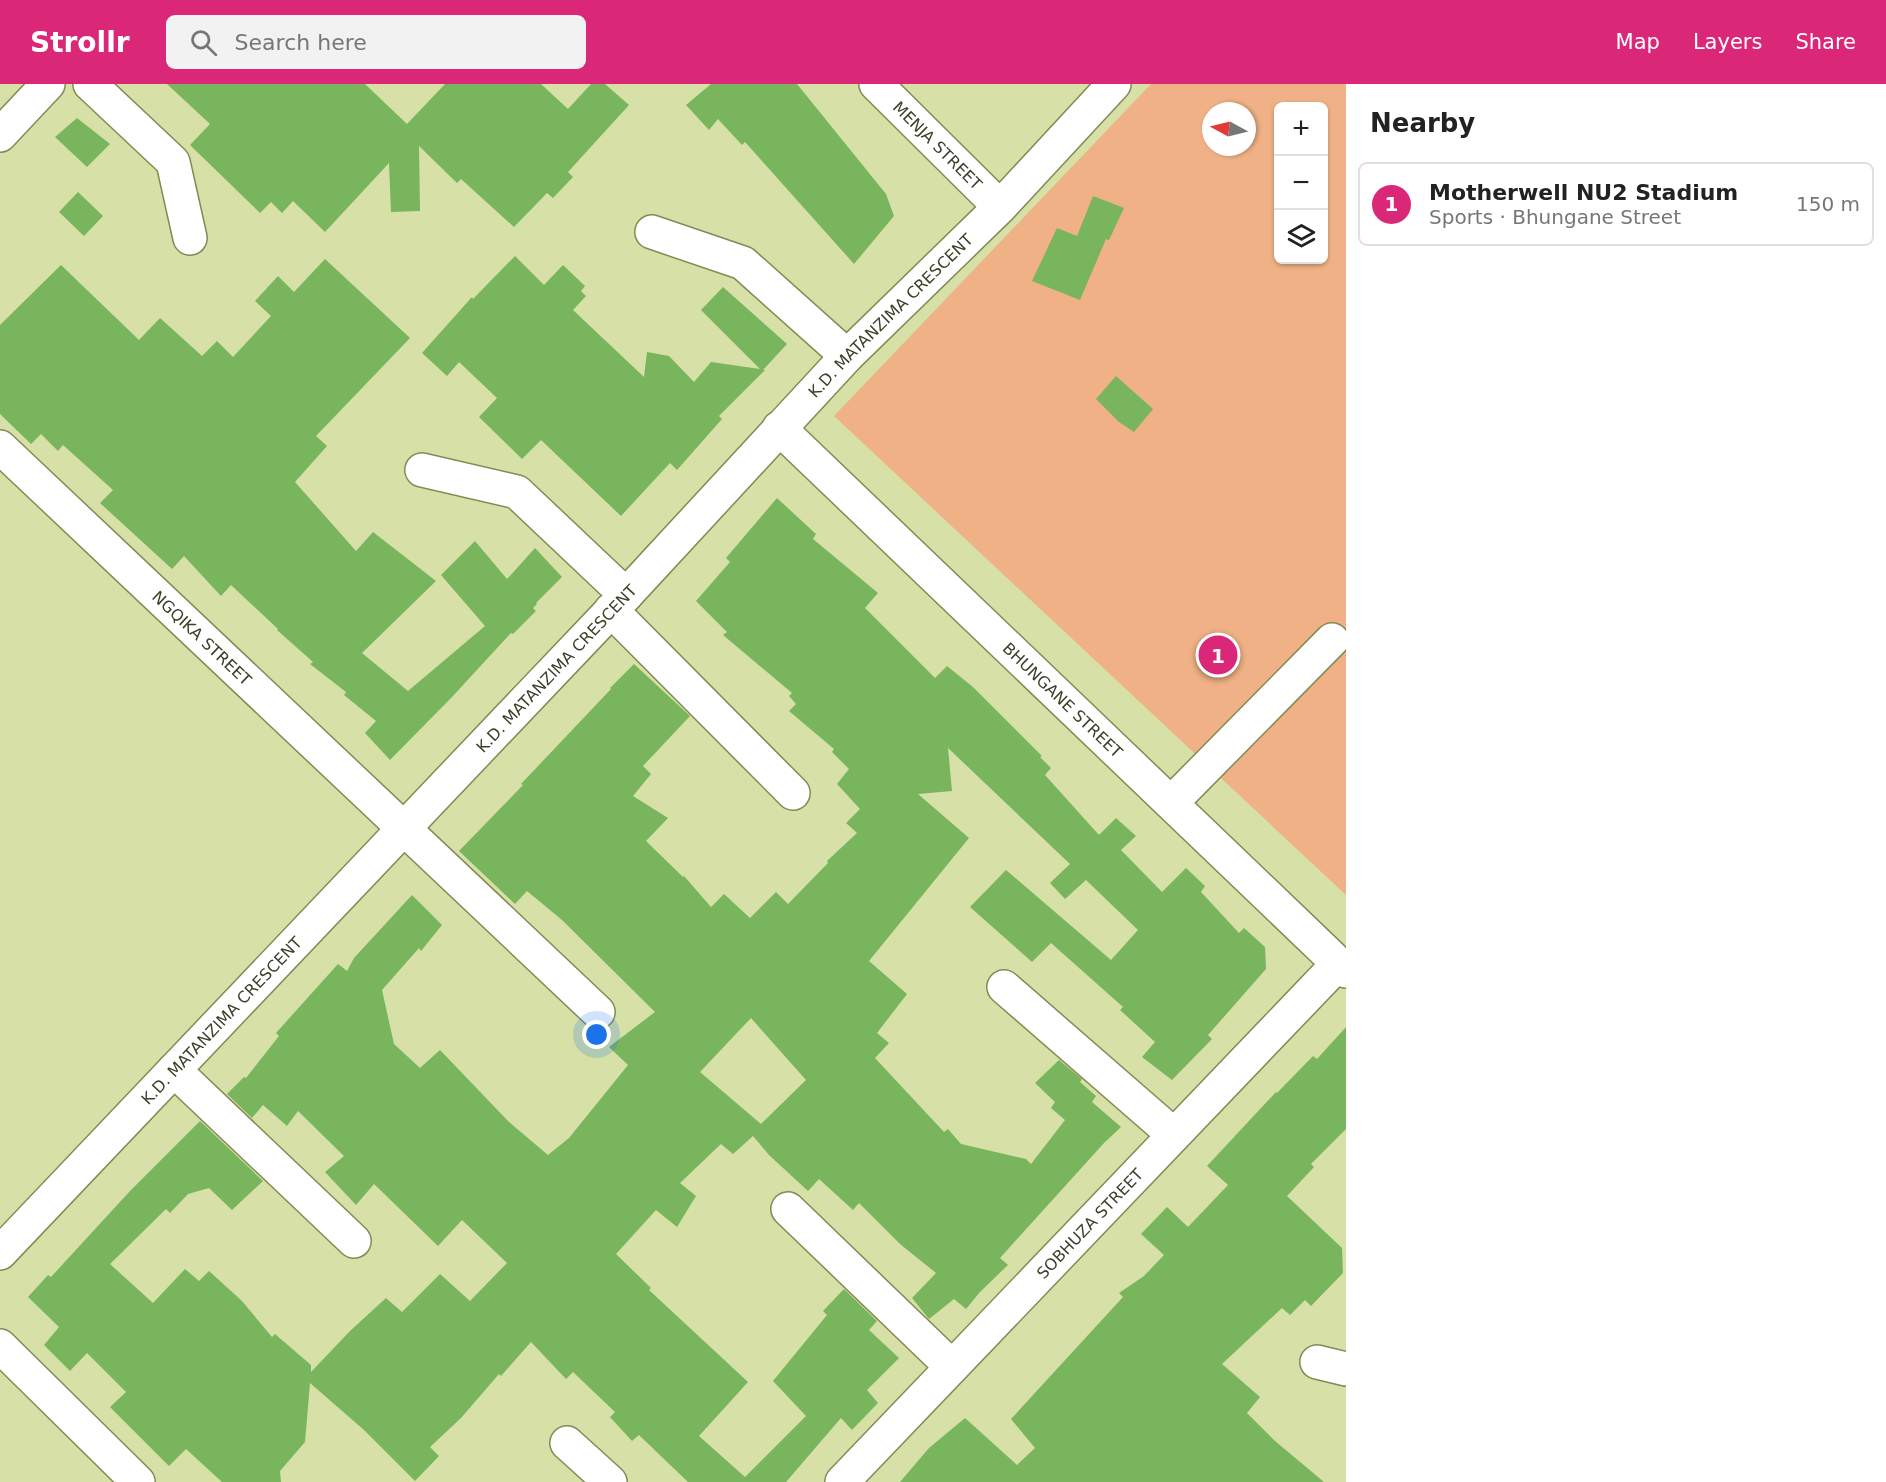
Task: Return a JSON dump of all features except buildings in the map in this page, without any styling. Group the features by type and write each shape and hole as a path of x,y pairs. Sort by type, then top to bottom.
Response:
{"street":[{"path":"0,135 48,84"},
{"path":"90,84 173,162 190,238"},
{"name":"MENJA STREET","path":"876,84 1000,207"},
{"name":"K.D. MATANZIMA CRESCENT","path":"0,1253 619,602 778,428 847,356 1000,207 1114,84"},
{"path":"652,232 743,263 847,356"},
{"name":"BHUNGANE STREET","path":"778,428 1342,967"},
{"name":"NGQIKA STREET","path":"0,447 598,1012"},
{"path":"422,470 517,492 793,794"},
{"path":"1170,803 1332,640"},
{"name":"SOBHUZA STREET","path":"842,1482 1174,1135 1342,967"},
{"path":"1004,987 1174,1135"},
{"path":"174,1070 354,1241"},
{"path":"788,1209 952,1367"},
{"path":"0,1346 138,1482"},
{"path":"567,1443 609,1482"}],"shaded area":[{"path":"1151,84 1346,84 1346,895 834,416"}],"place":[{"name":"Motherwell NU2 Stadium","path":"1218,655"}]}
